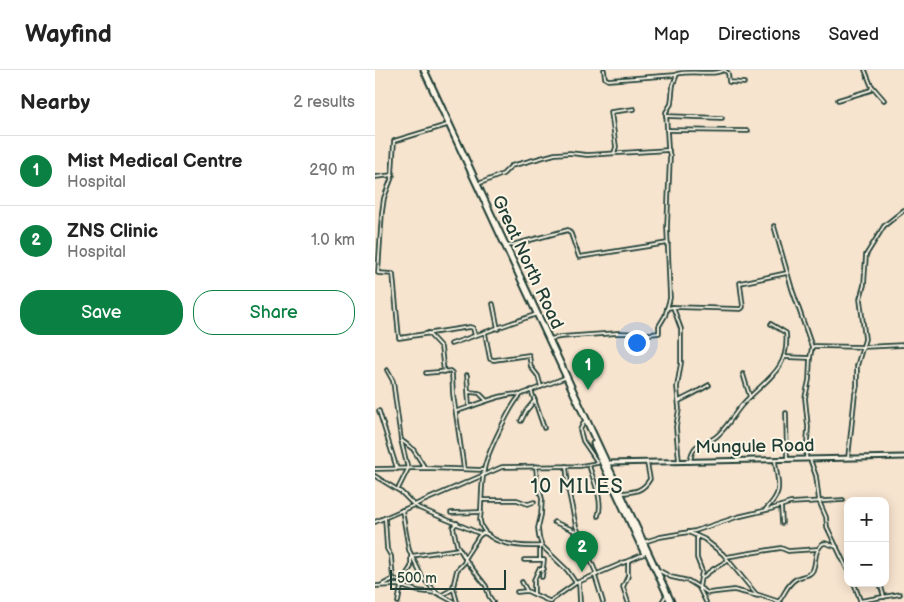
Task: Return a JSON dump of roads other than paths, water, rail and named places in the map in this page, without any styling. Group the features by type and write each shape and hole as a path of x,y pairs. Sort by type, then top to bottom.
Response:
{"highway":[{"name":"Great North Road","path":"423,70 447,125 644,542 667,601"},
{"name":"Great North Road","path":"423,70 536,315 549,339 584,422 656,570 667,601"}],"street":[{"path":"604,70 605,78 608,80 676,75 683,72 703,70 717,73 724,70 728,73 729,82 744,83"},
{"path":"865,70 872,86 884,100"},
{"path":"549,339 560,336 659,333 660,324 665,316 670,298 667,221 671,156 667,130 667,110 672,102 673,85 676,75"},
{"path":"838,100 871,90 872,86"},
{"path":"615,153 616,147 610,113 634,108"},
{"path":"667,116 722,118"},
{"path":"447,125 394,142 393,176 383,200 378,273 393,274 399,338 470,327 473,328 475,336"},
{"path":"667,130 748,131"},
{"path":"477,184 503,174 511,166 551,155 570,153 587,155 669,150"},
{"path":"375,177 393,176"},
{"path":"847,458 857,386 857,366 865,334 860,299 866,255 884,226 904,210"},
{"path":"774,226 787,273 812,347 805,400 808,426 808,459 816,476 819,501 826,517 827,527 844,562"},
{"path":"506,247 567,230 570,232 579,257 668,242"},
{"path":"667,308 741,309 743,307 740,282 787,273"},
{"path":"493,304 498,329"},
{"path":"673,307 681,328 681,363 677,386 679,409 676,427 679,462"},
{"path":"451,344 536,315"},
{"path":"690,462 694,448 698,444 717,437 750,397 777,371 784,357 786,333 771,324"},
{"path":"428,333 441,346 444,372"},
{"path":"485,333 490,359 529,355 531,367 538,376 541,387"},
{"path":"812,347 826,345 863,347 904,345"},
{"path":"784,357 810,358"},
{"path":"387,370 393,381 401,440 408,469 398,490"},
{"path":"426,373 452,373 464,469"},
{"path":"743,374 750,397"},
{"path":"467,375 469,406"},
{"path":"487,534 481,523 484,470 512,407 521,395 566,378"},
{"path":"679,401 709,385"},
{"path":"531,390 544,428"},
{"path":"468,392 479,393 488,401"},
{"path":"456,411 514,394 521,395"},
{"path":"521,421 535,400"},
{"path":"379,411 397,469"},
{"path":"786,413 787,459"},
{"path":"375,522 484,473 506,466 567,466 598,463 583,441 580,430 584,422"},
{"path":"401,440 413,449 425,468"},
{"name":"Mungule Road","path":"607,463 904,458"},
{"path":"766,509 777,498 779,492 779,478 775,460"},
{"path":"621,493 635,492 645,486 650,479 647,463"},
{"path":"589,465 600,498 598,516"},
{"path":"536,466 537,481 542,499 538,532 541,546 540,559"},
{"path":"567,466 569,493 577,532 596,575 603,602"},
{"path":"375,469 484,470"},
{"path":"375,476 398,490 413,504 429,513 481,534 487,534 511,545 541,546 577,582 580,602"},
{"path":"482,500 517,500 528,504 534,502"},
{"path":"644,542 689,532 793,502 843,500"},
{"path":"781,506 782,523"},
{"path":"402,510 407,544 411,556 426,582 437,593"},
{"path":"451,513 481,512"},
{"path":"385,518 387,549 391,556 391,578 393,579"},
{"path":"450,520 459,549 487,586 489,596 493,602"},
{"path":"554,522 577,532"},
{"path":"453,527 457,523"},
{"path":"577,532 575,536 581,551"},
{"path":"689,532 708,542 726,557 759,596"},
{"path":"455,602 454,577 481,534"},
{"path":"697,536 697,558 701,569 699,588 707,602"},
{"path":"656,570 662,570 671,577 689,581 709,594 734,590 779,601 796,578 813,571 815,556 823,543 837,547"},
{"path":"726,557 781,548 788,551 818,549"},
{"path":"411,556 459,549"},
{"path":"517,592 527,591 550,602 577,582 647,552"},
{"path":"398,602 400,586 411,567 411,556"},
{"path":"524,560 544,560 542,577"},
{"path":"701,579 711,569 728,560"},
{"path":"628,561 628,576 623,587 628,602"},
{"path":"534,594 534,580 539,569 544,569"},
{"path":"380,586 393,579 402,581"},
{"path":"522,582 527,591"},
{"path":"375,586 397,585 418,591 437,593 455,602"},
{"path":"856,587 862,601 900,594"},
{"path":"881,587 884,597"},
{"path":"443,595 453,589"}],"place":[{"name":"Mist Medical Centre","path":"588,390"},
{"name":"ZNS Clinic","path":"582,572"}],"district":[{"name":"10 MILES","path":"577,486"}]}
